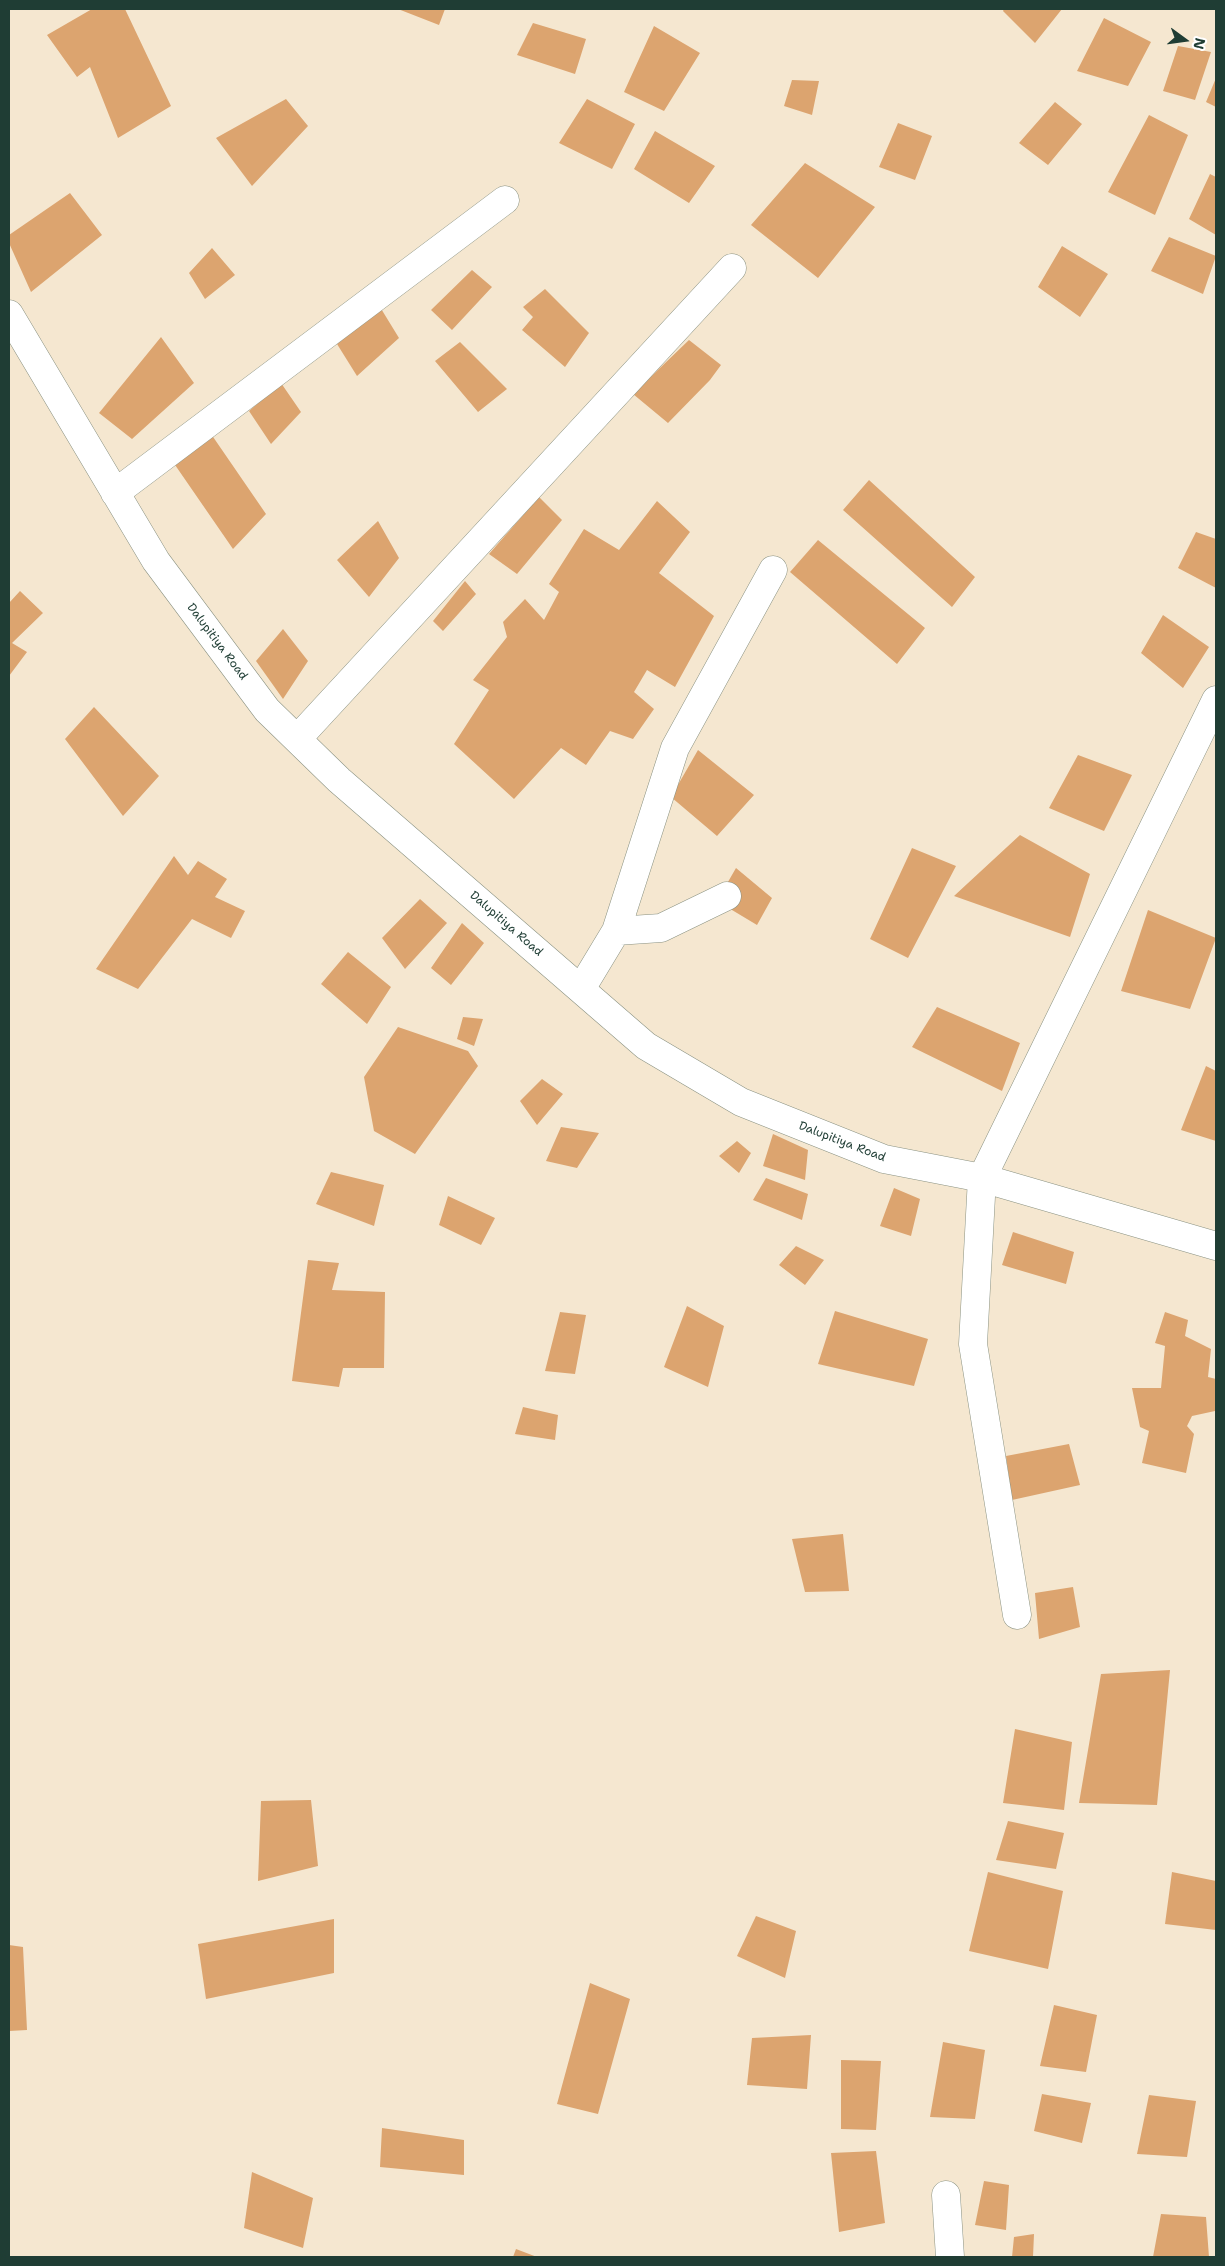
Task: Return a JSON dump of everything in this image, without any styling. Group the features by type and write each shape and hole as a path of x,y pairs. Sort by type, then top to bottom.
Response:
{"street":[{"path":"115,493 505,200"},
{"path":"297,739 732,268"},
{"name":"Dalupitiya Road","path":"9,314 156,561 267,710 339,780 646,1046 741,1102 884,1159 982,1178 1216,1246"},
{"path":"581,989 616,931 675,748 773,570"},
{"path":"1017,1615 973,1344 982,1178 1216,700"},
{"path":"616,931 661,928 727,896"},
{"path":"946,2195 950,2257"}],"building":[{"path":"92,9 125,9 171,106 118,138 90,67 77,77 47,35"},
{"path":"398,9 445,9 439,25"},
{"path":"1004,9 1062,9 1035,43 1003,11"},
{"path":"1104,18 1151,42 1128,86 1077,71"},
{"path":"533,23 586,39 575,74 517,55"},
{"path":"654,26 700,53 664,111 624,92"},
{"path":"1178,46 1211,52 1195,100 1163,91"},
{"path":"1216,78 1216,107 1206,102"},
{"path":"792,80 819,81 812,115 784,106"},
{"path":"286,99 308,126 252,186 216,138"},
{"path":"587,99 635,124 612,169 559,143"},
{"path":"1055,102 1082,124 1048,165 1019,143"},
{"path":"1149,115 1188,135 1155,215 1108,192"},
{"path":"898,123 932,136 915,180 879,167"},
{"path":"655,131 715,166 689,203 634,169"},
{"path":"805,163 875,207 818,278 751,225"},
{"path":"1210,174 1216,177 1216,235 1189,219"},
{"path":"70,193 102,235 31,292 9,243 9,235"},
{"path":"1169,237 1216,256 1203,294 1151,271"},
{"path":"1062,246 1108,274 1080,317 1038,287"},
{"path":"212,248 235,275 205,299 189,273"},
{"path":"472,270 492,287 452,330 431,310"},
{"path":"545,289 589,333 565,367 522,330 533,317 523,307"},
{"path":"380,307 399,338 357,376 337,344"},
{"path":"161,337 194,383 132,439 99,413"},
{"path":"689,340 721,365 710,380 668,423 633,394"},
{"path":"460,342 507,389 478,412 435,361"},
{"path":"281,383 301,412 271,444 249,411"},
{"path":"209,431 266,514 233,549 173,462"},
{"path":"869,480 975,577 952,607 843,510"},
{"path":"539,497 562,520 517,574 489,554"},
{"path":"657,501 690,532 659,573 714,616 675,687 647,670 634,692 654,709 633,739 610,731 586,765 561,748 514,799 454,744 489,690 473,680 507,637 503,622 525,599 544,620 559,592 549,584 584,529 619,550"},
{"path":"378,521 399,558 369,597 337,560"},
{"path":"1196,532 1216,539 1216,588 1178,568"},
{"path":"818,540 925,628 897,664 790,572"},
{"path":"465,581 476,594 443,631 433,621"},
{"path":"20,591 43,613 12,643 27,652 9,676 9,603"},
{"path":"1163,615 1209,647 1183,688 1141,653"},
{"path":"283,629 308,661 283,699 256,661"},
{"path":"94,707 159,776 123,816 65,739"},
{"path":"698,750 754,795 717,836 671,797"},
{"path":"1078,755 1132,775 1104,831 1049,808"},
{"path":"1020,835 1090,874 1070,937 954,896"},
{"path":"912,848 956,866 908,958 870,939"},
{"path":"174,856 188,875 198,861 227,879 215,897 245,911 231,938 192,919 138,989 96,969"},
{"path":"736,868 772,898 757,925 717,901"},
{"path":"420,899 447,923 405,969 382,938"},
{"path":"1148,910 1216,938 1190,1009 1121,991"},
{"path":"462,923 484,943 451,985 431,968"},
{"path":"348,952 391,987 367,1024 321,984"},
{"path":"937,1007 1020,1043 1002,1091 912,1047"},
{"path":"463,1017 483,1019 474,1046 457,1039"},
{"path":"398,1027 468,1051 478,1066 415,1154 374,1131 364,1077"},
{"path":"1206,1066 1216,1071 1216,1141 1181,1130"},
{"path":"542,1079 563,1094 537,1125 520,1101"},
{"path":"561,1127 599,1133 577,1168 546,1161"},
{"path":"773,1134 808,1150 805,1180 763,1166"},
{"path":"737,1141 751,1153 739,1173 719,1156"},
{"path":"331,1172 384,1185 374,1226 316,1204"},
{"path":"766,1178 808,1194 802,1220 753,1200"},
{"path":"894,1188 920,1199 911,1236 880,1226"},
{"path":"448,1196 495,1218 481,1245 439,1225"},
{"path":"1013,1232 1074,1252 1066,1284 1002,1265"},
{"path":"796,1246 824,1260 805,1285 779,1265"},
{"path":"308,1260 339,1263 332,1290 385,1292 384,1368 343,1368 339,1387 292,1381"},
{"path":"687,1306 724,1326 708,1387 664,1367"},
{"path":"835,1311 928,1339 914,1386 818,1364"},
{"path":"560,1312 586,1315 575,1374 545,1371"},
{"path":"1165,1312 1188,1320 1185,1336 1211,1349 1208,1377 1216,1379 1215,1411 1192,1416 1187,1426 1194,1434 1186,1473 1142,1463 1149,1431 1140,1427 1132,1388 1161,1388 1165,1346 1155,1343"},
{"path":"523,1407 558,1415 555,1440 515,1434"},
{"path":"1069,1444 1080,1485 1012,1500 1006,1456"},
{"path":"843,1534 849,1591 805,1592 792,1539"},
{"path":"1073,1587 1080,1627 1039,1639 1035,1593"},
{"path":"1170,1670 1157,1805 1079,1803 1101,1674"},
{"path":"1015,1729 1072,1742 1064,1810 1003,1803"},
{"path":"311,1800 318,1866 258,1881 261,1801"},
{"path":"1008,1821 1064,1833 1056,1869 996,1860"},
{"path":"988,1872 1063,1891 1048,1969 969,1951"},
{"path":"1172,1872 1216,1881 1216,1930 1165,1924"},
{"path":"756,1916 796,1931 785,1978 737,1956"},
{"path":"334,1919 334,1973 206,1999 198,1944"},
{"path":"9,1945 23,1947 27,2030 9,2031"},
{"path":"590,1983 630,1999 598,2114 557,2104"},
{"path":"1054,2005 1097,2015 1086,2072 1040,2066"},
{"path":"811,2035 807,2089 747,2085 752,2038"},
{"path":"943,2042 985,2050 975,2119 930,2117"},
{"path":"841,2060 881,2061 876,2130 841,2129"},
{"path":"1042,2094 1091,2103 1082,2143 1034,2131"},
{"path":"1149,2095 1196,2101 1187,2157 1137,2154"},
{"path":"382,2128 464,2140 464,2175 380,2167"},
{"path":"876,2151 885,2223 839,2232 831,2153"},
{"path":"252,2172 313,2198 303,2248 244,2228"},
{"path":"984,2181 1009,2185 1006,2230 975,2225"},
{"path":"1161,2214 1206,2217 1209,2257 1153,2257"},
{"path":"1034,2234 1033,2257 1012,2257 1014,2237"},
{"path":"516,2249 537,2257 513,2257"}]}
